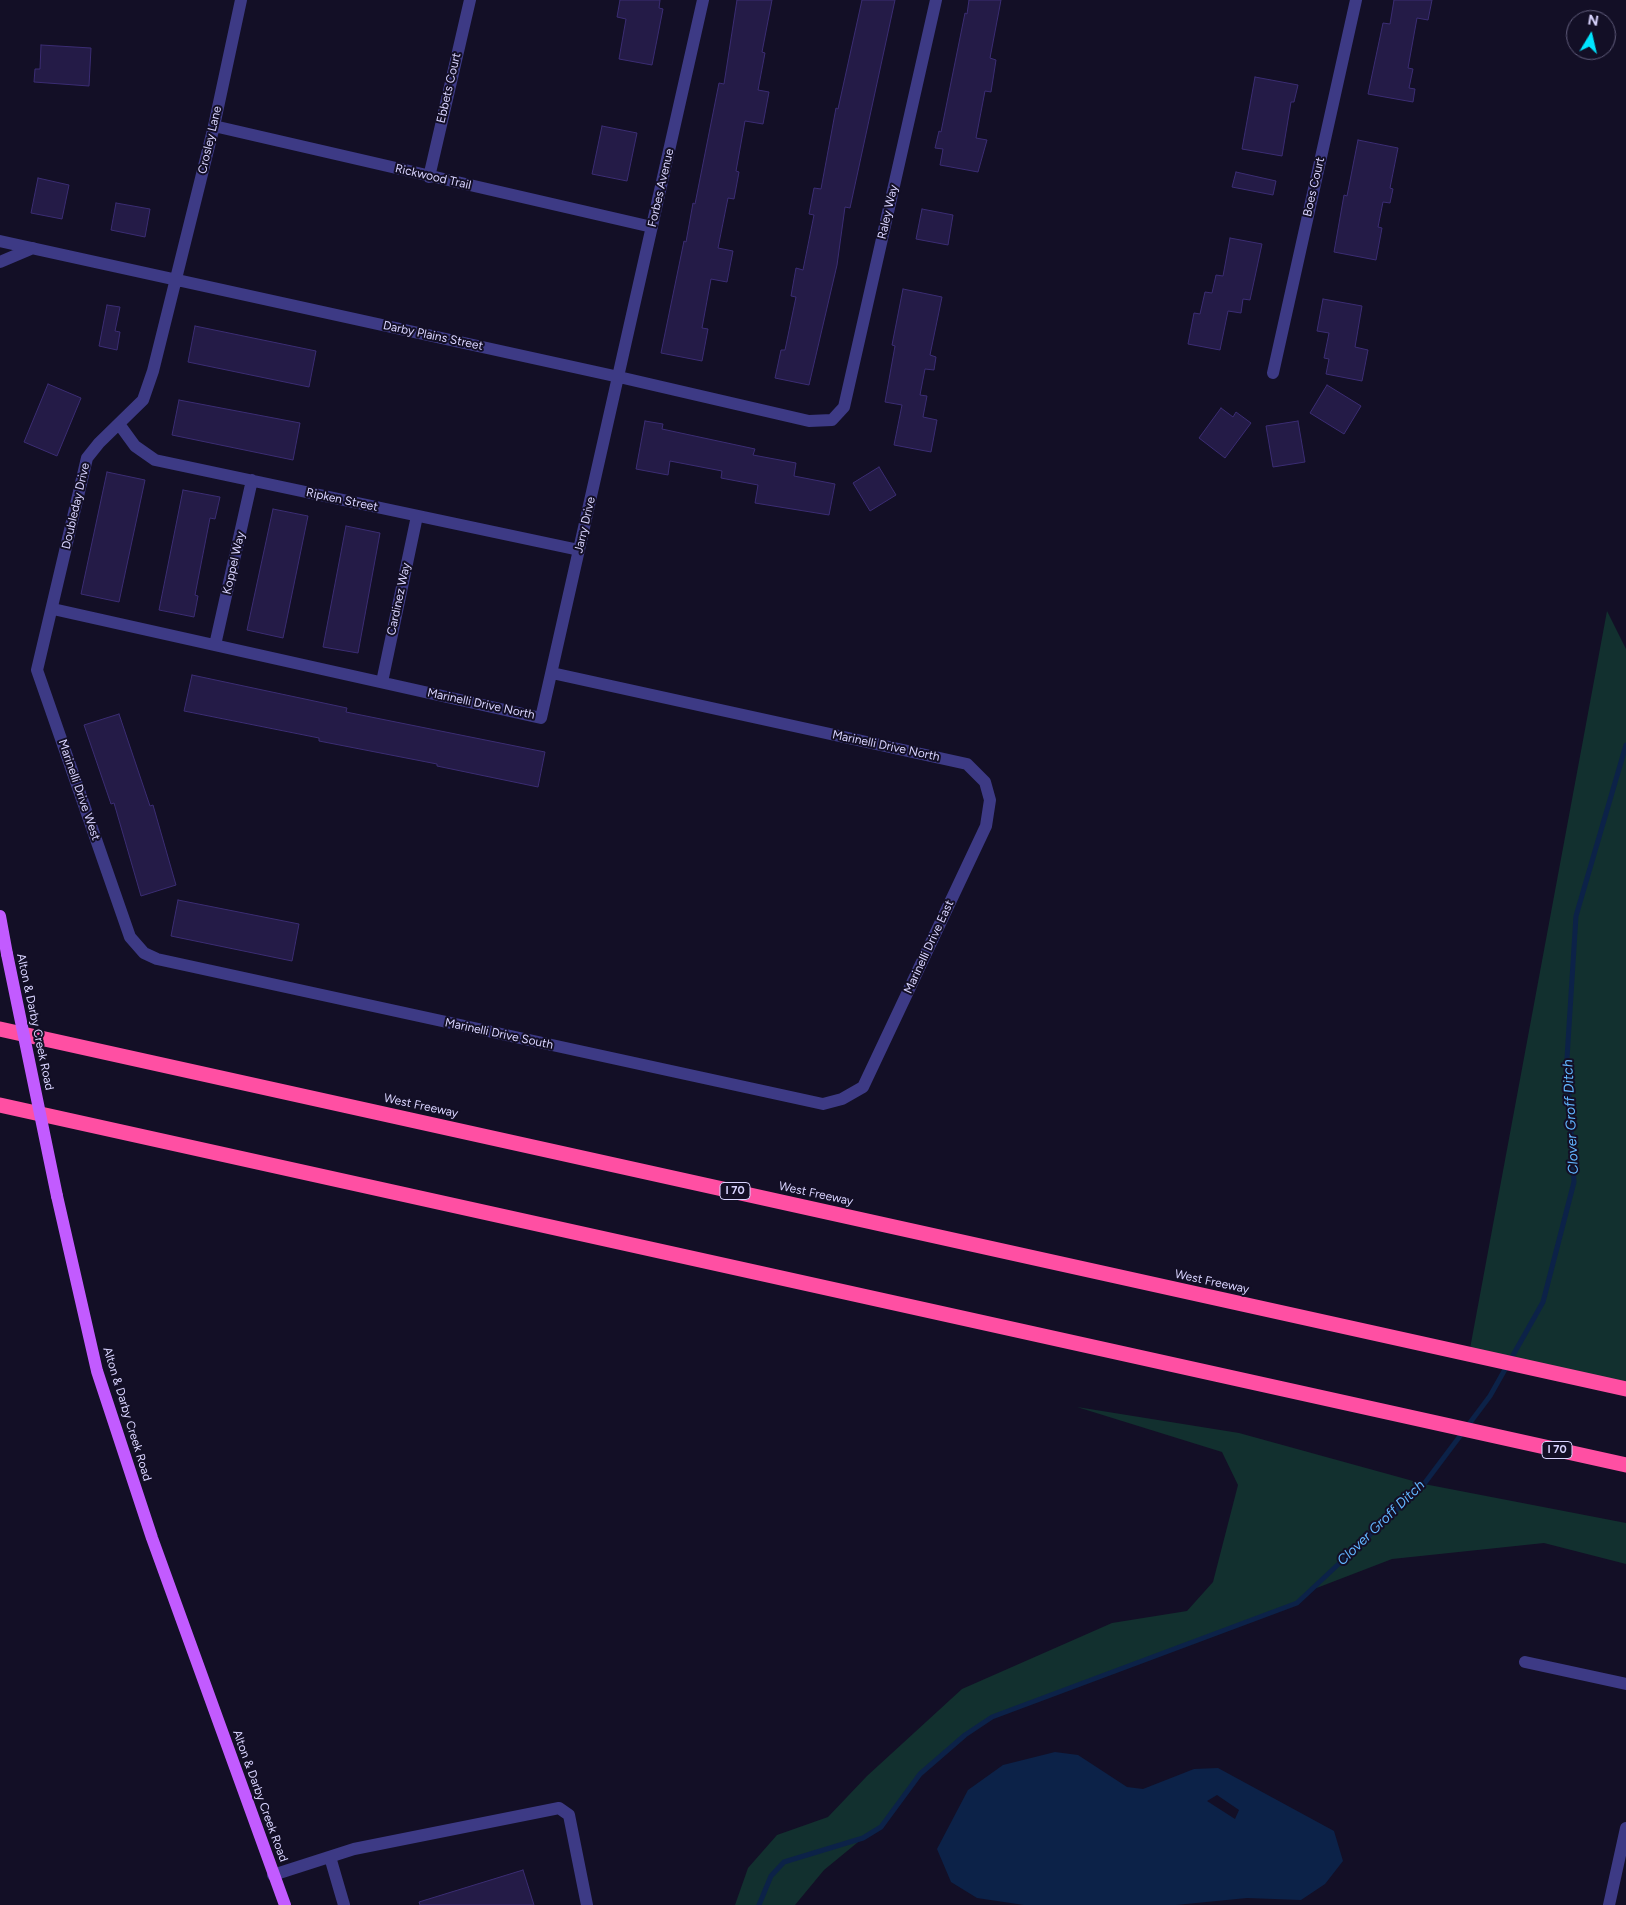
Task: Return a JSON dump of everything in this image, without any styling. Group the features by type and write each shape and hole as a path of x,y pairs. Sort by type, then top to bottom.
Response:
{"highway":[{"name":"West Freeway","path":"0,1028 1626,1389"},
{"name":"I 70","path":"0,1105 1626,1465"}],"main road":[{"name":"Alton & Darby Creek Road","path":"0,916 57,1196 97,1371 152,1538 285,1905"}],"street":[{"name":"Crosley Lane","path":"176,280 214,126 241,0"},
{"name":"Ebbets Court","path":"429,177 470,0"},
{"name":"Forbes Avenue","path":"618,377 703,0"},
{"name":"Raley Way","path":"832,420 844,407 936,0"},
{"name":"Boes Court","path":"1273,373 1356,0"},
{"name":"Rickwood Trail","path":"214,126 652,227"},
{"name":"Darby Plains Street","path":"0,241 809,421 832,420"},
{"path":"0,262 33,248"},
{"name":"Doubleday Drive","path":"53,608 87,458 99,443 143,400 153,371 176,280"},
{"name":"Jarry Drive","path":"552,673 618,377"},
{"name":"Ripken Street","path":"120,424 135,446 155,460 579,550"},
{"name":"Koppel Way","path":"215,646 252,480"},
{"name":"Cardinez Way","path":"382,682 417,516"},
{"name":"Marinelli Drive North","path":"53,608 541,718 552,673 967,764 985,782"},
{"name":"Marinelli Drive West","path":"53,608 37,670 130,937 144,953 157,959"},
{"name":"Marinelli Drive East","path":"842,1099 863,1087 986,826 990,800 985,782"},
{"name":"Marinelli Drive South","path":"157,959 823,1104 842,1099"},
{"path":"1525,1662 1626,1684"},
{"path":"274,1875 330,1857 421,1834 559,1808 569,1815 588,1905"},
{"path":"1610,1905 1626,1828"},
{"path":"330,1857 344,1905"}],"green space":[{"path":"1607,611 1626,649 1626,1389 1469,1354"},
{"path":"1077,1407 1239,1433 1424,1484 1626,1523 1626,1564 1544,1543 1392,1559 1314,1589 1297,1603 992,1717 965,1735 920,1774 881,1827 863,1838 824,1870 795,1905 735,1905 748,1868 777,1835 828,1817 867,1776 962,1689 1112,1623 1187,1611 1213,1582 1238,1485 1222,1452"}],"water":[{"path":"1055,1752 1078,1755 1127,1787 1143,1789 1194,1769 1218,1768 1334,1831 1343,1861 1325,1884 1301,1900 1247,1898 1176,1905 1024,1905 977,1898 951,1882 937,1849 968,1790 1003,1765","holes":["1217,1795 1239,1810 1235,1819 1207,1801"]}],"building":[{"path":"620,0 660,0 659,8 663,9 652,65 619,59 626,19 617,17"},
{"path":"737,0 772,0 762,52 765,53 758,90 769,92 763,124 745,121 736,171 739,172 734,199 728,198 718,248 733,251 727,282 711,279 702,328 708,329 702,361 661,353 684,241 686,242 693,203 695,204 719,83 724,84"},
{"path":"862,0 895,0 850,208 845,207 837,265 809,385 775,378 781,350 785,350 796,297 791,296 796,268 803,270 814,215 809,214 814,188 821,189 836,108 838,109"},
{"path":"969,0 1001,0 990,58 996,60 991,92 985,91 976,138 987,140 978,172 940,165 943,149 935,148 939,131 941,132"},
{"path":"1394,0 1432,0 1428,20 1417,18 1408,68 1413,69 1409,88 1415,89 1413,102 1368,94 1383,23 1390,24"},
{"path":"41,45 91,48 89,86 34,82 35,69 40,69"},
{"path":"1255,77 1298,85 1294,102 1291,102 1282,156 1242,149"},
{"path":"602,126 637,133 627,181 592,174"},
{"path":"1358,140 1398,148 1390,188 1393,189 1390,203 1383,202 1378,227 1382,228 1376,260 1334,252 1344,195 1347,196"},
{"path":"1236,172 1276,181 1273,195 1232,187"},
{"path":"38,178 69,185 62,219 31,213"},
{"path":"116,203 150,209 145,237 111,230"},
{"path":"922,209 953,215 948,245 916,239"},
{"path":"1230,238 1262,244 1250,300 1243,299 1241,313 1228,311 1220,350 1188,344 1194,313 1200,314 1205,292 1212,293 1216,275 1223,276"},
{"path":"903,289 942,297 930,355 936,357 934,370 925,369 920,395 927,396 923,417 937,420 931,452 894,445 902,405 885,402 895,346 892,345"},
{"path":"1323,299 1362,306 1355,347 1368,350 1362,381 1326,374 1329,359 1324,358 1329,333 1317,331"},
{"path":"107,305 120,307 115,331 120,332 117,350 99,346"},
{"path":"195,326 316,351 309,387 188,362"},
{"path":"48,384 81,398 57,456 24,442"},
{"path":"1327,385 1361,406 1344,434 1310,413"},
{"path":"179,400 300,423 293,460 172,435"},
{"path":"1221,408 1233,417 1236,412 1251,423 1225,458 1199,438"},
{"path":"645,421 663,424 662,429 755,449 753,455 796,463 794,476 835,484 829,515 755,503 758,485 721,478 722,471 670,461 668,475 636,469"},
{"path":"1298,421 1305,462 1273,467 1266,426"},
{"path":"879,467 896,495 870,511 853,483"},
{"path":"107,472 145,480 119,602 81,594"},
{"path":"183,490 220,497 215,519 210,518 195,595 198,596 194,617 159,610"},
{"path":"273,509 308,516 283,638 247,630"},
{"path":"346,526 380,533 358,653 323,647"},
{"path":"192,675 347,708 346,712 545,752 538,787 437,766 437,764 319,741 319,738 184,711"},
{"path":"119,714 150,806 153,805 176,885 141,896 114,803 111,804 84,725"},
{"path":"178,900 299,924 292,961 171,936"},
{"path":"523,1870 534,1905 420,1905 419,1902"}],"waterway":[{"name":"Clover Groff Ditch","path":"759,1905 771,1876 784,1862 863,1838 881,1827 920,1774 965,1735 992,1717 1297,1603 1424,1484 1490,1396 1543,1302 1574,1182 1567,1058 1576,916 1626,745"}]}
